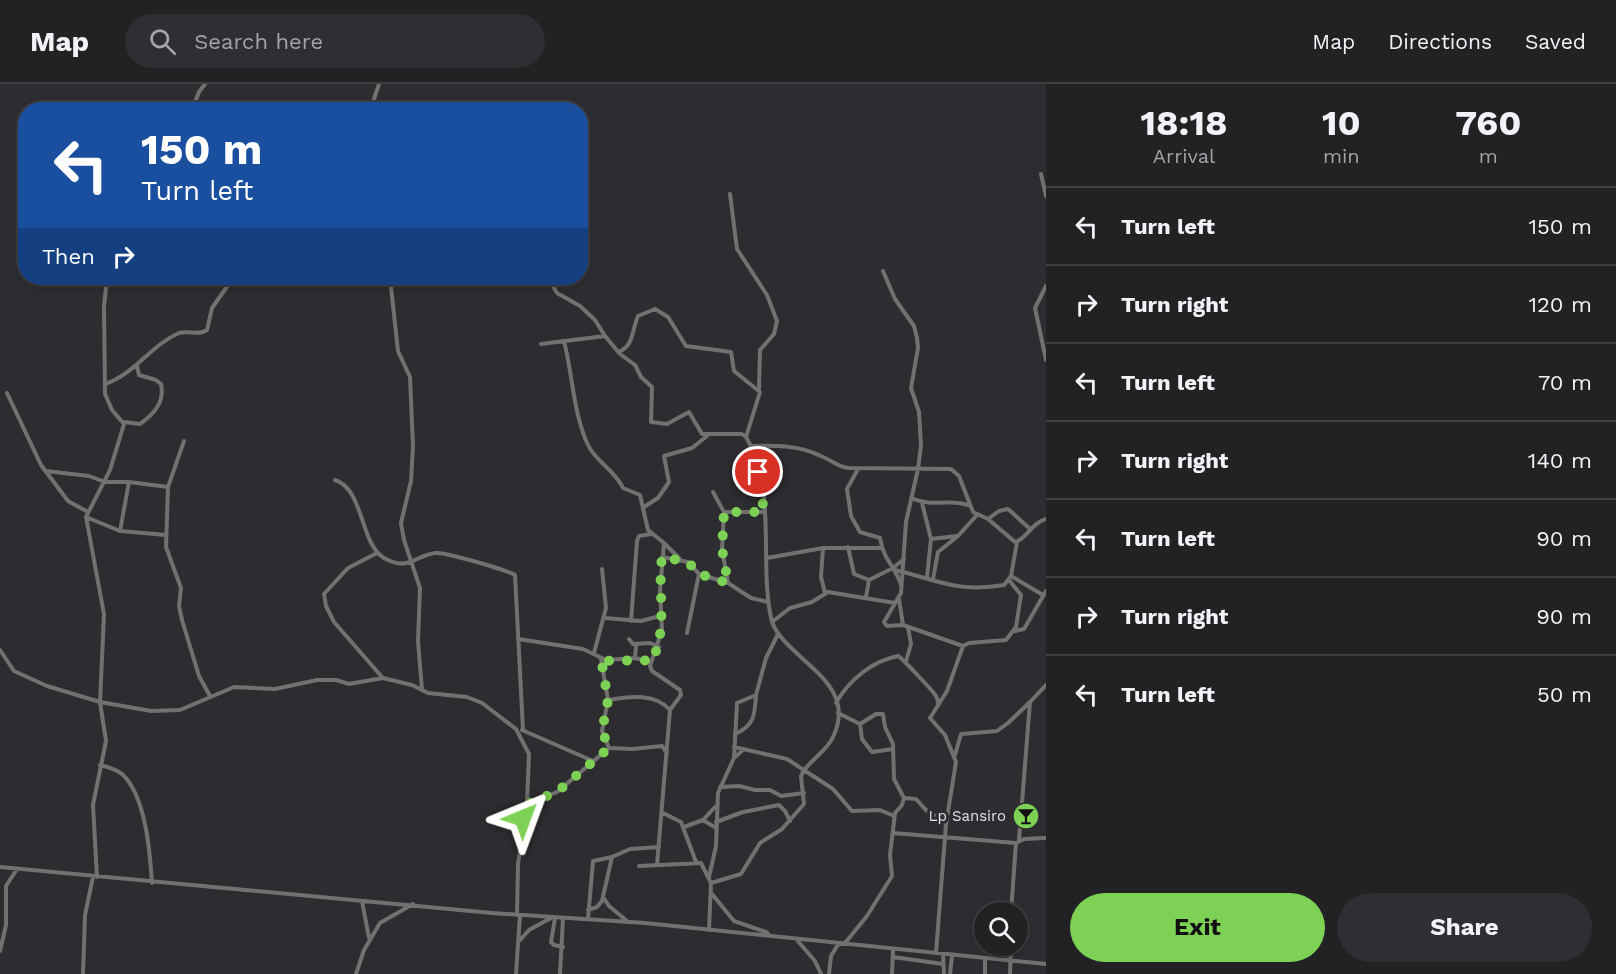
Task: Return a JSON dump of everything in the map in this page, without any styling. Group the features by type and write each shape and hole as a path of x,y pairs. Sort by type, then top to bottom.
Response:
{"street":[{"path":"195,102 198,92 205,84"},
{"path":"373,102 379,84"},
{"path":"1041,174 1046,196"},
{"path":"730,194 737,249 767,295 777,321 774,334 760,350 759,389 746,437"},
{"path":"883,271 895,299 914,326 917,338 918,348 911,388 920,420 918,469 904,530 901,586 897,601 884,622 887,626 905,626 963,646"},
{"path":"106,285 104,306 105,384 109,406 124,422 140,424 156,410 162,400 161,384 156,380 139,375 136,366"},
{"path":"105,384 123,377 178,334 196,334 207,330 212,308 228,285"},
{"path":"391,285 397,342 410,377 413,446 411,481 401,523 404,540 420,588 418,641 422,691"},
{"path":"552,285 556,293 580,306 595,320 618,352 635,365 641,377 652,387 651,422 667,424 689,412 702,434 707,436 742,434 746,437 761,484 768,558 768,602 772,622 778,634 822,674 836,703 838,713 833,738 801,776 804,804 790,821 760,843 741,874 711,883"},
{"path":"1046,286 1035,308 1046,360"},
{"path":"618,352 624,350 632,338 638,316 655,309 668,317 686,345 731,352 734,371 759,389"},
{"path":"542,344 605,336"},
{"path":"564,341 578,422 588,446 616,474 623,489 640,495 651,534 664,543 680,560"},
{"path":"624,350 626,359"},
{"path":"7,393 14,402 17,418 31,448 68,501 87,515 120,531 166,535"},
{"path":"83,974 85,915 95,877 93,805 106,735 100,702 104,614 87,515 105,482 120,444 124,422"},
{"path":"701,442 702,434"},
{"path":"644,507 658,498 669,482 664,456 692,448 707,436"},
{"path":"184,441 168,488 166,552 181,588 182,620 199,676 210,696"},
{"path":"750,446 786,445 822,456 839,466 859,469 946,468 956,472 969,506 977,515 988,519 1017,542"},
{"path":"859,469 848,489 851,516 860,532 880,538 887,563 894,569 933,579 948,586 968,588 1004,585 1010,578 1017,542 1029,528 1046,519"},
{"path":"46,471 89,476 105,482 129,482 168,488"},
{"path":"335,480 349,488 377,553 398,563 413,562 432,554 444,553 516,575 523,730"},
{"path":"120,531 129,482"},
{"path":"713,492 724,512 722,549 728,583"},
{"path":"911,498 922,503 936,505 957,502 969,506"},
{"path":"922,503 931,539 927,578"},
{"path":"988,519 999,511 1008,509 1029,528"},
{"path":"724,512 764,512"},
{"path":"933,579 938,552 958,536 977,515"},
{"path":"631,621 638,538 651,534"},
{"path":"931,539 958,536"},
{"path":"657,865 670,710 681,695 680,690 652,671 651,662 659,647 662,630 660,616 664,543"},
{"path":"848,547 854,574 869,580 894,569 904,558"},
{"path":"768,558 823,549 881,548"},
{"path":"823,549 821,578 825,593"},
{"path":"377,553 358,561 336,578 326,589 324,600 334,622 383,678"},
{"path":"662,557 692,564 699,574 728,583 751,598 768,602"},
{"path":"594,653 605,618 606,598 602,569"},
{"path":"894,569 901,586"},
{"path":"687,633 699,574"},
{"path":"1010,578 1044,595 1046,602"},
{"path":"1010,578 1021,595 1015,631"},
{"path":"866,597 869,580"},
{"path":"772,622 790,608 812,602 825,593 897,601"},
{"path":"936,953 946,824 956,772 954,755 943,730 930,720 947,691 963,646 969,643 1006,640 1015,631 1024,629 1044,595"},
{"path":"897,601 911,644 906,661"},
{"path":"605,618 631,621 660,616"},
{"path":"734,735 751,725 766,658 778,634"},
{"path":"518,639 583,649 611,661 634,658 651,662"},
{"path":"629,639 636,645 650,643 659,647"},
{"path":"634,658 636,645"},
{"path":"0,650 14,671 54,689 100,702 151,711 171,712 234,687 275,689 317,680 355,684 383,678 412,685 422,691 472,699 516,729 593,761"},
{"path":"836,703 847,685 877,663 898,656 906,661 922,683 936,696 938,707"},
{"path":"601,658 608,700 602,731 609,748"},
{"path":"954,755 961,734 997,730 1008,723 1046,685"},
{"path":"734,759 737,703 756,695"},
{"path":"608,700 636,697 658,699 670,710"},
{"path":"1012,902 1030,702"},
{"path":"838,713 860,724"},
{"path":"860,724 876,714 884,714 894,749 894,779 903,798"},
{"path":"860,724 862,739 872,752 894,749"},
{"path":"516,729 529,754 527,804 518,864 520,940 516,974"},
{"path":"527,804 557,792 609,748 662,746 669,743"},
{"path":"662,746 667,754"},
{"path":"734,747 787,759 837,793 852,811 880,810 894,816"},
{"path":"710,877 714,864 716,806 720,787 734,759 743,750"},
{"path":"100,765 123,775 135,796 145,827 152,883"},
{"path":"720,787 739,786 755,790 770,790 781,796 804,793"},
{"path":"903,798 916,799 924,809 946,824"},
{"path":"829,974 831,956 867,916 892,876 890,855 894,816 903,798"},
{"path":"703,820 716,825 743,812 779,805 790,821"},
{"path":"684,827 703,820 716,806"},
{"path":"663,813 676,817 684,827 696,862 705,868 710,877 709,930"},
{"path":"893,833 1018,841 1046,838"},
{"path":"588,920 592,864 595,860 612,857 630,849 659,847"},
{"path":"588,910 597,907 603,897 612,857"},
{"path":"605,859 609,866"},
{"path":"639,866 696,862"},
{"path":"0,867 152,883 747,933 893,950 1046,964"},
{"path":"0,951 6,925 6,886 17,869"},
{"path":"711,892 729,917 743,926 766,932 770,936"},
{"path":"603,897 609,906 627,922"},
{"path":"362,901 369,940"},
{"path":"356,974 369,940 385,919 413,904"},
{"path":"520,940 529,930 553,918"},
{"path":"553,918 552,942 554,945 563,947"},
{"path":"560,974 563,918"},
{"path":"743,926 747,933"},
{"path":"797,940 815,961 821,974"},
{"path":"892,974 893,950"},
{"path":"943,954 944,974"},
{"path":"950,974 952,956"},
{"path":"1010,956 1010,974"},
{"path":"893,957 943,964"},
{"path":"985,958 985,974"}],"place":[{"name":"Lp Sansiro","path":"1026,816"}],"route":[{"path":"523,818 527,804 557,792 609,748 602,731 608,700 601,658 611,661 634,658 651,662 662,638 659,602 662,557 688,562 699,574 728,583 722,549 724,512 733,514 764,512 758,472"}]}
